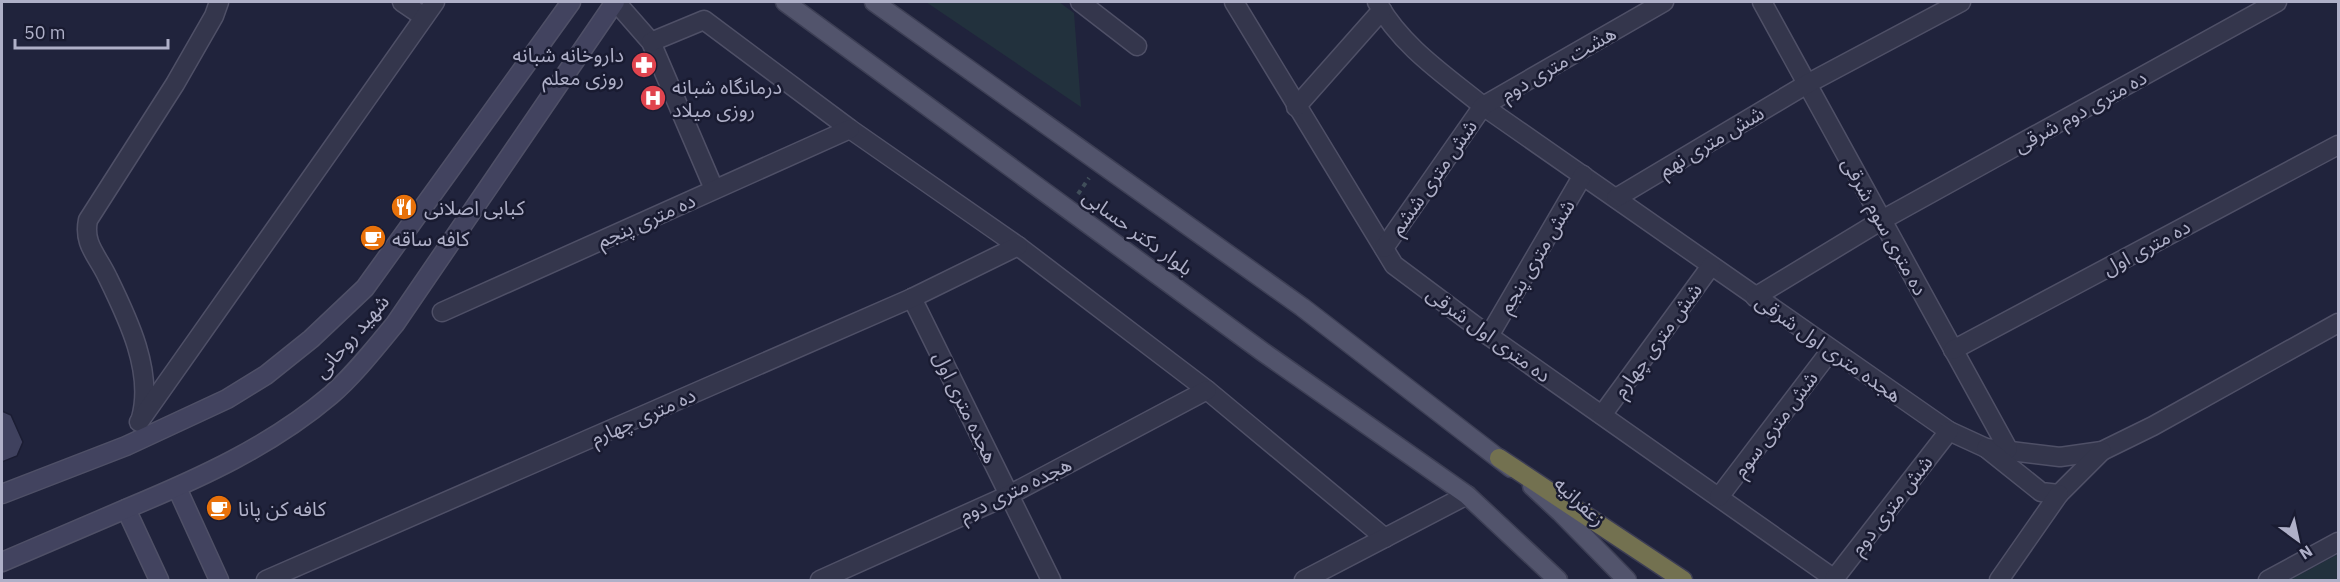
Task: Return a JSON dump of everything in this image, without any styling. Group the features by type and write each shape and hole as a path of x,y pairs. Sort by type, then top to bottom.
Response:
{"highway":[{"path":"1499,458 1683,580"}],"main road":[{"name":"شهید روحانی","path":"2,494 126,446 227,399 266,375 310,339 365,288 571,2"},
{"name":"شهید روحانی","path":"2,562 177,488 251,451 333,394 395,324 615,2"},
{"name":"بلوار دکتر حسابی","path":"785,2 1263,352 1467,495"},
{"name":"بلوار دکتر حسابی","path":"874,2 1302,307 1499,458"},
{"name":"زعفرانیه","path":"1499,458 1560,512 1627,580"},
{"path":"177,488 219,580"},
{"path":"1467,495 1558,580"},
{"path":"126,509 159,580"}],"street":[{"path":"140,422 145,403 138,351 106,275 85,233 88,220 176,84 214,16 219,2"},
{"path":"402,2 424,17"},
{"path":"126,446 140,422 435,2"},
{"path":"615,2 651,42 714,189"},
{"path":"1080,2 1137,46"},
{"name":"ده متری اول شرقی","path":"1234,2 1395,265 1489,336 1835,580"},
{"name":"هشت متری دوم","path":"1483,106 1664,2"},
{"name":"ده متری سوم شرقی","path":"1762,2 2008,449"},
{"name":"شش متری نهم","path":"1616,198 1807,84 1961,2"},
{"name":"ده متری دوم شرقی","path":"1755,297 1882,220 2277,2"},
{"path":"1296,106 1379,6"},
{"name":"هجده متری اول شرقی","path":"1379,6 1412,48 1483,106 1949,431 1986,448 2060,457 2102,451 2153,426 2338,323"},
{"path":"651,42 704,20 850,129 1018,246 1207,390 1385,538"},
{"name":"شش متری ششم","path":"1384,248 1483,106"},
{"name":"ده متری پنجم","path":"442,312 850,129"},
{"name":"ده متری اول","path":"1953,350 2338,145"},
{"name":"شش متری پنجم","path":"1489,336 1583,175"},
{"name":"ده متری چهارم","path":"266,580 912,298 1018,246"},
{"name":"شش متری چهارم","path":"1602,415 1711,266"},
{"name":"هجده متری اول","path":"912,298 1051,580"},
{"name":"شش متری سوم","path":"1719,497 1831,350"},
{"name":"هجده متری دوم","path":"820,580 1009,495 1207,390"},
{"name":"شش متری دوم","path":"1835,580 1949,431"},
{"path":"1986,448 2041,492 2059,494"},
{"path":"2000,580 2059,494 2102,451"},
{"path":"1304,580 1467,495"},
{"path":"2268,580 2338,542"}],"path":[{"path":"1066,208 1101,164"}],"shaded area":[{"path":"926,2 1059,2 1074,13 1081,107"},
{"path":"2338,554 2338,580 2290,580"}],"building":[{"path":"2,411 11,415 23,442 17,456 2,462"}],"place":[{"name":"داروخانه شبانه روزی معلم","path":"644,65"},
{"name":"درمانگاه شبانه روزی میلاد","path":"653,98"},
{"name":"کبابی اصلانی","path":"404,207"},
{"name":"کافه ساقه","path":"373,238"},
{"name":"کافه کن پانا","path":"219,508"}]}
